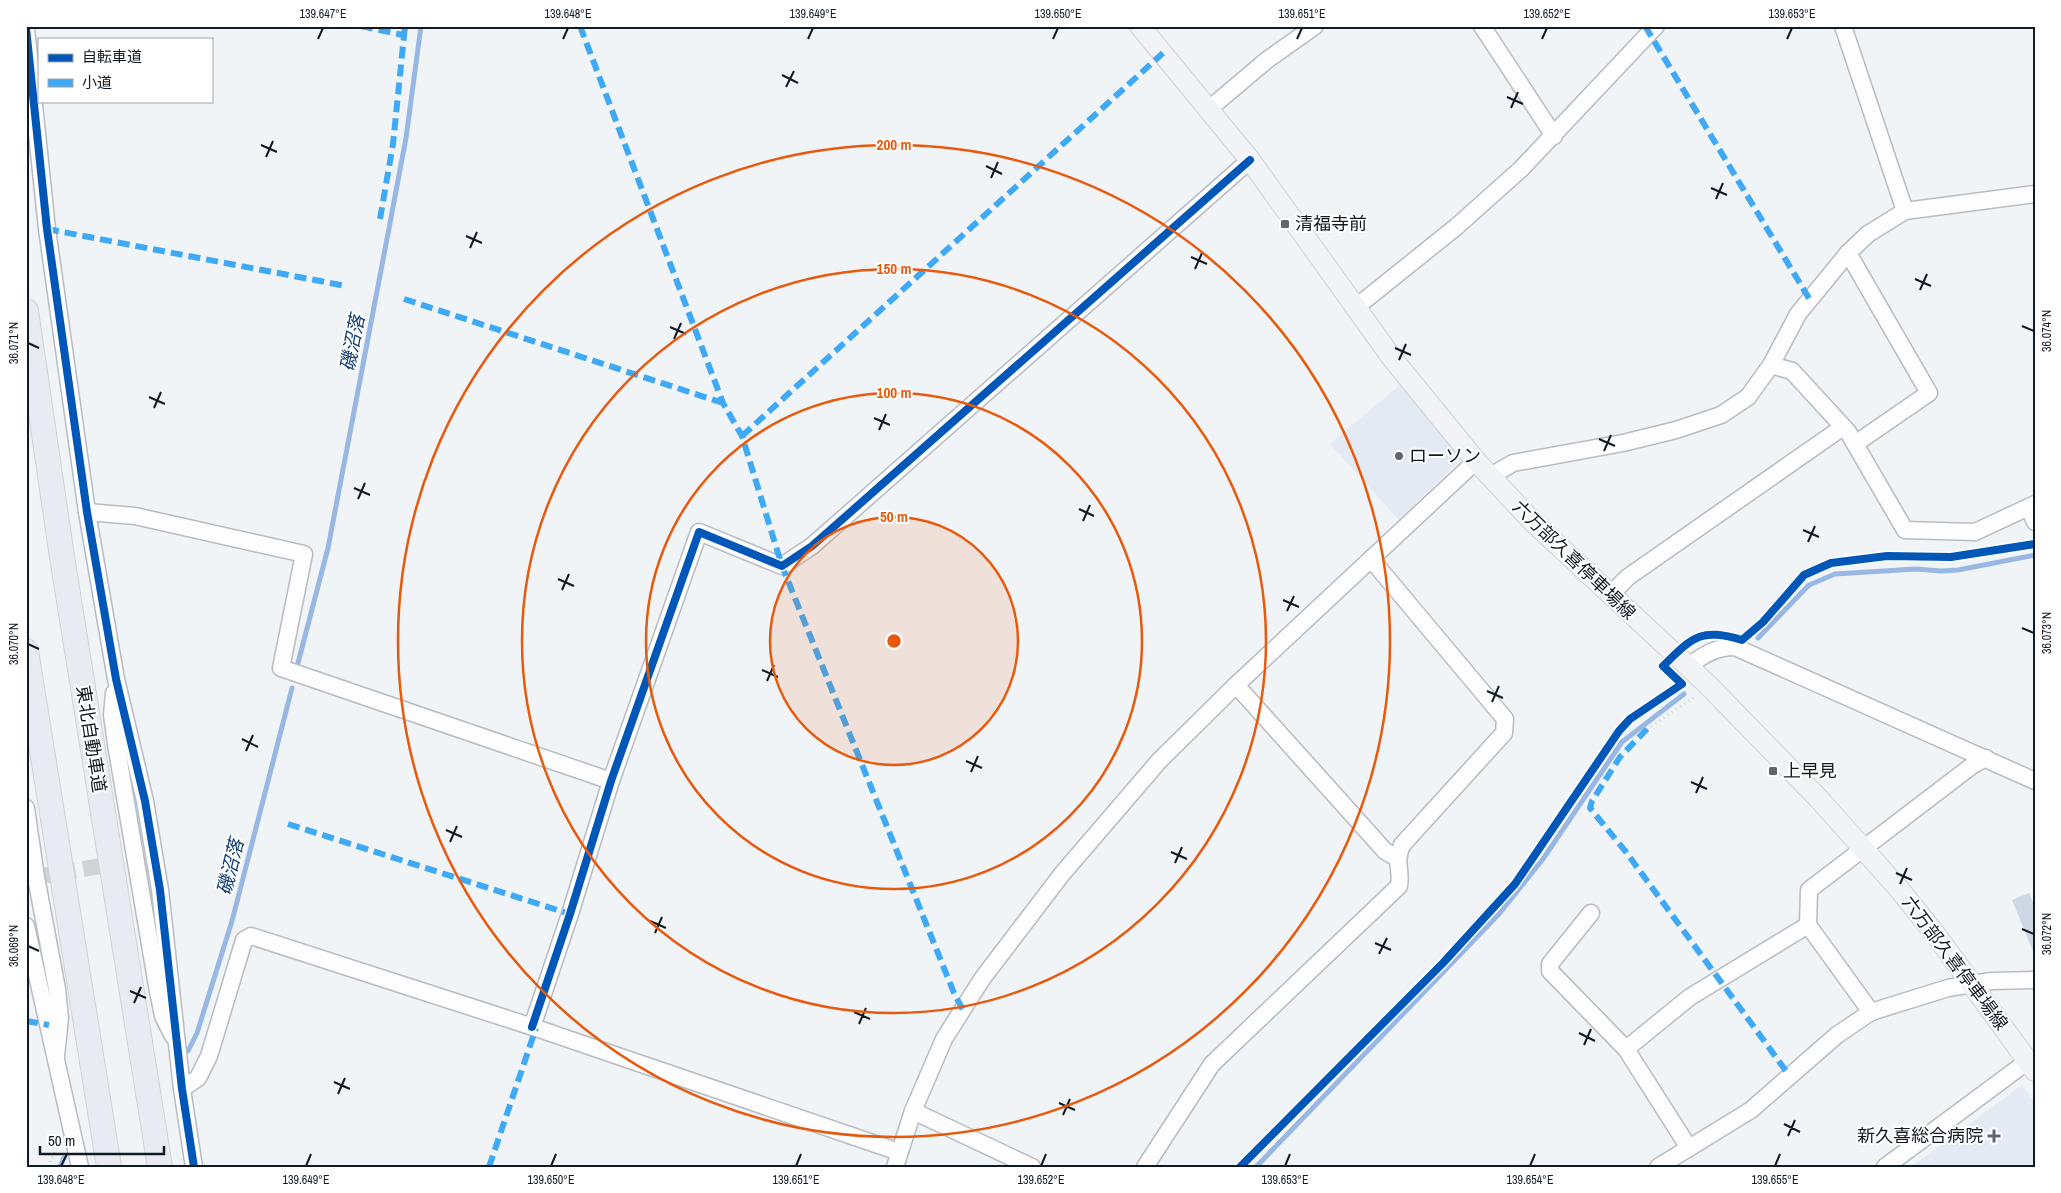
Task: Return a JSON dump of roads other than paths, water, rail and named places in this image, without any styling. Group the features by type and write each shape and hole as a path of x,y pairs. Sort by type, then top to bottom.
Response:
{"highway":[{"name":"東北自動車道","path":"26,311 62,557 160,1167"},
{"path":"26,651 109,1167"}],"main road":[{"name":"六万部久喜停車場線","path":"1140,26 1250,160 1392,358 1489,477 1540,530 1688,666 1814,793 1912,905 1973,985 2031,1066"}],"street":[{"path":"1209,109 1267,60 1315,26"},
{"path":"1482,26 1554,136"},
{"path":"1356,308 1492,197 1554,136 1656,26"},
{"path":"1843,26 1905,211"},
{"path":"26,28 47,229 86,512 116,678 150,830 166,933 182,1089 194,1167"},
{"path":"532,1027 570,914 611,781 699,532 782,566 804,551 1250,160"},
{"path":"1489,477 1514,463 1623,443 1676,430 1720,415 1748,397 1771,365 1798,314 1848,253 1868,234 1905,211 2035,194"},
{"path":"1848,253 1929,392 1855,444"},
{"path":"1771,365 1792,371 1843,426 1905,530 1975,532 2033,511"},
{"path":"1610,595 1628,577 1843,426"},
{"path":"182,1089 198,1078 209,1056 244,940 251,936 532,1027 897,1159 913,1111 944,1039 982,979 1057,881 1159,761 1236,685 1476,461"},
{"path":"86,512 135,516 304,554 281,668 611,781"},
{"path":"1145,1167 1212,1064 1399,886 1397,858 1402,845 1504,733 1504,720 1372,559"},
{"path":"1688,666 1721,647 1735,647 2035,781"},
{"path":"1236,685 1385,851 1397,858"},
{"path":"1871,1012 1808,925 1810,890 1973,765 1986,758"},
{"path":"26,808 36,877 57,989 60,1018 56,1056"},
{"path":"1591,913 1550,964 1550,972 1626,1049 1689,1148"},
{"path":"1626,1049 1690,998 1808,925"},
{"path":"26,926 80,1167"},
{"path":"1658,1167 1751,1110 1837,1035 1871,1012 1948,988 1992,981 2035,980"},
{"path":"1885,1167 2031,1066"},
{"path":"913,1111 1032,1167"}],"waterway":[{"name":"磯沼落","path":"298,663 328,548 406,138 421,26"},
{"path":"1758,638 1809,585 1835,574 1916,569 1958,570 2035,555"},
{"name":"磯沼落","path":"188,1051 197,1033 232,921 292,688"},
{"path":"1256,1167 1499,914 1543,859 1622,742 1684,694"},
{"name":"磯沼落","path":"60,1167 64,1158"}],"tunnel":[{"path":"36,877 136,860"}],"place":[{"name":"清福寺前","path":"1285,224"},
{"name":"ローソン","path":"1399,456"},
{"name":"上早見","path":"1773,771"},
{"name":"新久喜総合病院","path":"1994,1136"}]}
